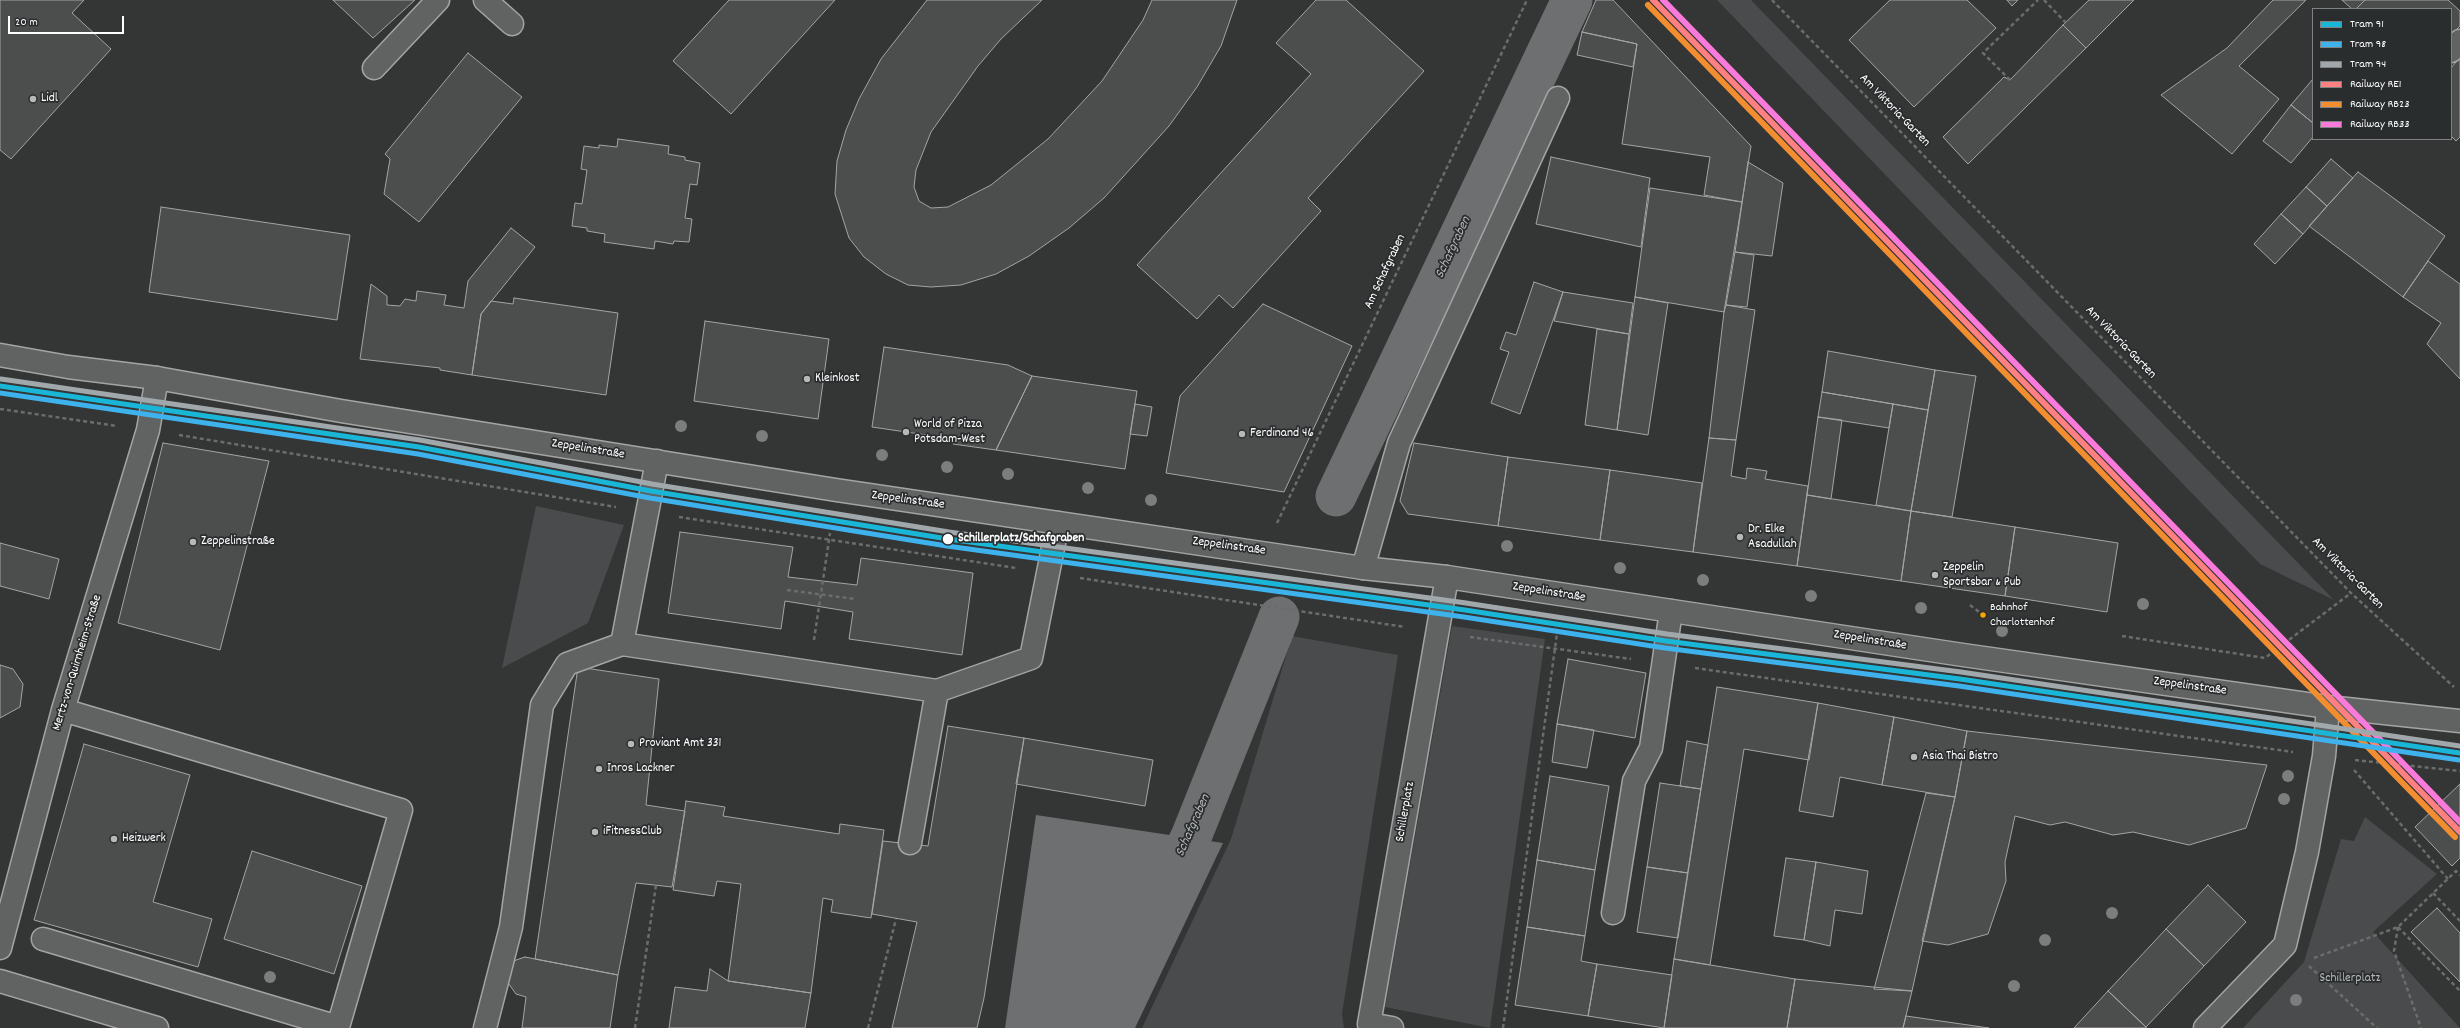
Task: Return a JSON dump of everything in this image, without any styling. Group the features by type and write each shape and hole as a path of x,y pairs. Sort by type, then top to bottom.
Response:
{"main road":[{"path":"374,68 438,0"},
{"path":"485,0 512,24"},
{"path":"2452,49 2460,41"},
{"path":"1363,568 1399,442 1558,98"},
{"name":"Zeppelinstraße","path":"0,355 68,367 157,378 341,410 657,461 1058,523 1263,552 1363,568 1447,577 1562,596 2328,707 2460,721"},
{"name":"Mertz-von-Quirnheim-Straße","path":"0,948 63,710 148,430 157,378"},
{"path":"622,644 657,461"},
{"path":"485,1028 511,926 542,705 567,664 622,644 937,691 1031,658 1058,523"},
{"name":"Schillerplatz","path":"1392,1028 1369,1024 1447,577"},
{"path":"1613,913 1634,781 1652,748 1671,611"},
{"path":"910,843 937,691"},
{"path":"2205,1028 2285,945 2307,852 2335,757 2328,707"},
{"path":"43,939 338,1027 401,810 63,710"},
{"path":"0,981 157,1028"}],"path":[{"name":"Am Schafgraben","path":"1263,552 1527,0"},
{"name":"Am Viktoria-Garten","path":"1772,0 2351,593 2460,693"},
{"path":"2010,80 1983,53 2038,0"},
{"path":"2044,0 2066,22"},
{"path":"0,409 148,430 647,512 829,538 1048,574 1438,632 2335,757 2460,771"},
{"path":"810,672 830,533"},
{"path":"787,590 855,599"},
{"path":"2122,636 2265,658 2351,593"},
{"path":"1503,1028 1562,596"},
{"path":"1970,605 1983,615"},
{"path":"2335,757 2448,879"},
{"path":"2304,962 2398,927 2456,871 2460,875"},
{"path":"635,1028 656,885"},
{"path":"2433,893 2460,921"},
{"path":"868,1028 896,918"},
{"path":"2398,927 2460,990"},
{"path":"2398,927 2394,951 2421,1028"},
{"path":"2285,945 2377,1028"}],"green space":[{"path":"1717,0 1751,0 2334,600 2260,564"},
{"path":"536,506 624,525 588,623 502,668"},
{"path":"1452,626 1545,639 1490,1028 1385,1007"},
{"path":"1292,636 1398,655 1342,1014 1344,1028 1142,1028 1231,839"},
{"name":"Schillerplatz","path":"2365,817 2437,874 2373,932 2460,1028 2243,1028 2304,962 2341,839 2354,841"}],"shaded area":[{"path":"1036,815 1223,843 1135,1028 1005,1028"}],"building":[{"name":"Lidl","path":"0,0 84,0 72,13 111,49 11,159 0,150"},
{"path":"333,0 415,0 373,38"},
{"path":"729,0 835,0 731,114 673,61"},
{"path":"927,0 1042,0 1001,39 978,66 931,132 916,170 914,187 919,201 931,208 948,207 991,185 1048,139 1102,81 1143,20 1152,0 1237,0 1221,46 1197,87 1169,126 1104,198 1069,228 1029,256 996,274 961,285 931,287 908,285 886,274 864,257 849,238 835,194 837,161 846,130 859,99 881,59"},
{"path":"1316,0 1346,0 1424,71 1308,198 1321,211 1233,308 1219,295 1197,319 1137,265 1311,74 1276,43"},
{"path":"1596,0 1613,0 1751,146 1742,202 1704,195 1710,157 1622,144 1637,44 1582,32"},
{"path":"1890,0 1967,0 1996,28 1914,107 1849,40"},
{"path":"2007,0 2018,0 2012,6"},
{"path":"2089,0 2134,0 2086,48 2063,25"},
{"path":"2273,0 2306,0 2239,66 2279,99 2232,154 2161,95 2227,48"},
{"path":"2342,0 2365,0 2357,8 2351,8"},
{"path":"2365,0 2448,0 2460,11 2460,26 2452,34 2452,8 2357,8"},
{"path":"2063,25 2086,48 1968,164 1943,137 2004,77 2010,80"},
{"path":"1582,32 1637,44 1633,67 1577,55"},
{"path":"468,53 522,97 419,222 384,194 390,159 385,154"},
{"path":"2460,57 2460,137 2456,141 2452,137 2452,67"},
{"path":"2312,80 2312,122 2291,105"},
{"path":"2291,105 2312,122 2312,138 2291,163 2263,141"},
{"path":"618,139 669,146 668,154 685,157 685,160 700,163 697,185 690,184 685,218 692,219 689,242 674,241 673,244 655,241 654,249 604,242 605,234 587,231 587,228 572,226 575,203 582,204 587,170 581,169 584,146 599,148 599,145 617,147"},
{"path":"1551,157 1650,178 1641,247 1536,224"},
{"path":"2331,159 2353,178 2327,206 2306,187"},
{"path":"1748,162 1783,183 1772,256 1735,252"},
{"path":"2358,172 2445,236 2403,297 2309,226"},
{"path":"2306,187 2327,206 2303,234 2281,214"},
{"path":"1650,188 1742,202 1724,312 1635,297"},
{"path":"161,207 350,235 337,320 149,292"},
{"path":"2281,214 2303,234 2275,264 2254,244"},
{"path":"511,228 535,247 481,314 472,375 440,370 440,368 360,359 371,284 387,296 387,305 400,306 405,299 416,301 417,291 446,295 444,305 464,308 468,281"},
{"path":"1735,252 1754,255 1747,307 1726,305"},
{"path":"2428,261 2460,284 2460,379 2427,344 2441,323 2403,297"},
{"path":"1534,282 1563,292 1520,414 1491,403 1509,352 1500,349 1506,332 1516,335"},
{"path":"1563,292 1633,303 1629,334 1554,321"},
{"path":"1635,297 1668,303 1648,435 1617,430"},
{"path":"514,298 618,313 606,395 472,375 481,314 491,301 513,304"},
{"name":"Ferdinand 46","path":"1263,304 1352,346 1284,492 1166,473 1180,396"},
{"path":"1726,305 1755,310 1736,440 1709,438"},
{"path":"705,321 829,339 818,419 694,401"},
{"path":"1597,329 1629,334 1617,430 1585,425"},
{"path":"884,347 1008,365 1032,376 996,450 953,444 954,439 872,427"},
{"path":"1828,351 1935,370 1928,410 1822,392"},
{"path":"1935,370 1976,376 1952,517 1911,511"},
{"path":"1032,376 1137,391 1125,469 996,450"},
{"path":"1822,392 1893,404 1889,428 1818,417"},
{"path":"1135,404 1152,407 1147,436 1130,434"},
{"path":"1893,404 1928,410 1911,511 1876,505"},
{"path":"1818,417 1842,420 1831,499 1807,495"},
{"path":"1709,438 1736,440 1731,476 1746,479 1747,468 1767,471 1765,479 1808,486 1797,566 1693,552"},
{"name":"Zeppelinstraße","path":"163,443 269,461 220,650 118,623"},
{"path":"1414,443 1508,457 1498,526 1408,514 1400,501"},
{"path":"1508,457 1610,470 1600,540 1498,526"},
{"path":"1610,470 1702,483 1693,552 1600,540"},
{"path":"1807,495 1911,511 1901,581 1797,566"},
{"path":"1911,511 2015,527 2005,596 1901,581"},
{"path":"2015,527 2118,543 2107,612 2005,596"},
{"path":"680,532 793,547 788,577 857,585 861,558 973,573 962,655 849,639 853,612 785,601 781,629 668,613"},
{"path":"0,543 59,559 49,599 0,586"},
{"path":"1568,659 1646,673 1635,738 1557,724"},
{"path":"0,665 13,669 23,684 20,707 0,718"},
{"path":"578,667 659,679 646,805 685,811 672,887 636,883 618,975 535,959"},
{"path":"1717,687 1818,703 1809,760 1744,749 1710,965 1674,959"},
{"path":"1818,703 1894,717 1882,785 1840,777 1833,817 1799,811"},
{"path":"1894,717 1967,731 1955,797 1882,785"},
{"path":"1557,724 1594,730 1587,768 1552,762"},
{"path":"948,726 1024,738 984,998 977,1028 892,1028 917,922 872,914 883,841 928,846"},
{"path":"1967,731 2267,765 2246,828 2189,845 2133,832 2113,835 2065,822 2050,825 2015,816 2005,862 2006,881 1988,934 1948,945 1922,941 1955,797"},
{"path":"1024,738 1153,760 1145,806 1016,784"},
{"path":"1687,741 1708,745 1701,789 1680,786"},
{"name":"Heizwerk","path":"84,744 190,775 153,902 212,919 198,967 34,920"},
{"path":"1550,776 1609,786 1595,870 1537,860"},
{"path":"1660,783 1701,789 1688,873 1647,867"},
{"path":"2460,784 2460,858 2452,866 2415,827"},
{"path":"1926,793 1955,797 1912,991 1874,989"},
{"path":"686,801 725,807 723,816 839,834 840,824 884,830 871,918 831,912 833,900 823,898 811,993 728,981 741,884 717,881 714,896 673,890"},
{"path":"252,851 362,886 334,974 224,939"},
{"path":"1786,858 1816,862 1804,940 1774,936"},
{"path":"1537,860 1595,870 1585,936 1527,927"},
{"path":"1816,862 1868,871 1862,914 1835,910 1830,946 1804,940"},
{"path":"1647,867 1688,873 1678,938 1637,932"},
{"path":"2208,885 2246,922 2204,966 2166,929"},
{"path":"2437,908 2460,933 2460,982 2411,932"},
{"path":"1527,927 1585,936 1581,961 1597,964 1588,1016 1515,1005"},
{"path":"2166,929 2204,966 2146,1027 2108,991"},
{"path":"525,957 618,975 610,1028 522,1028 526,997 516,994 506,980 508,968 516,960"},
{"path":"1674,959 1795,979 1787,1028 1664,1028"},
{"path":"1597,964 1672,975 1664,1028 1588,1016"},
{"path":"710,969 728,981 811,993 805,1028 669,1028 675,987 707,991"},
{"path":"1795,979 1912,991 1903,1028 1787,1028"},
{"path":"2108,991 2146,1027 2146,1028 2074,1028"},
{"path":"1906,1016 1989,1028 1903,1028"}],"waterway":[{"name":"Schafgraben","path":"1336,496 1572,0"},
{"name":"Schafgraben","path":"1165,888 1191,837 1279,617"}],"tram line":[{"name":"94","path":"1,379 420,440 652,484 949,532 1466,603 1667,634 1961,672 2460,746"},
{"name":"91","path":"0,386 419,447 651,491 948,539 1465,610 1666,641 1960,679 2460,753"},
{"name":"98","path":"0,393 418,454 650,498 947,546 1464,617 1665,648 1959,686 2459,760"}],"rail line":[{"name":"RE1","path":"1653,0 2460,832"},
{"name":"RB33","path":"1663,0 2460,822"},
{"name":"RB23","path":"1648,5 2455,837"}],"place":[{"name":"Lidl","path":"33,99"},
{"name":"Kleinkost","path":"807,379"},
{"name":"World of Pizza Potsdam-West","path":"906,432"},
{"name":"Ferdinand 46","path":"1242,434"},
{"name":"Dr. Elke Asadullah","path":"1740,537"},
{"name":"Schillerplatz/Schafgraben","path":"948,539"},
{"name":"Zeppelinstraße","path":"193,542"},
{"name":"Zeppelin Sportsbar & Pub","path":"1935,575"},
{"name":"Bahnhof Charlottenhof","path":"1983,615"},
{"name":"Proviant Amt 331","path":"631,744"},
{"name":"Asia Thai Bistro","path":"1914,757"},
{"name":"Inros Lackner","path":"599,769"},
{"name":"iFitnessClub","path":"595,832"},
{"name":"Heizwerk","path":"114,839"}]}
